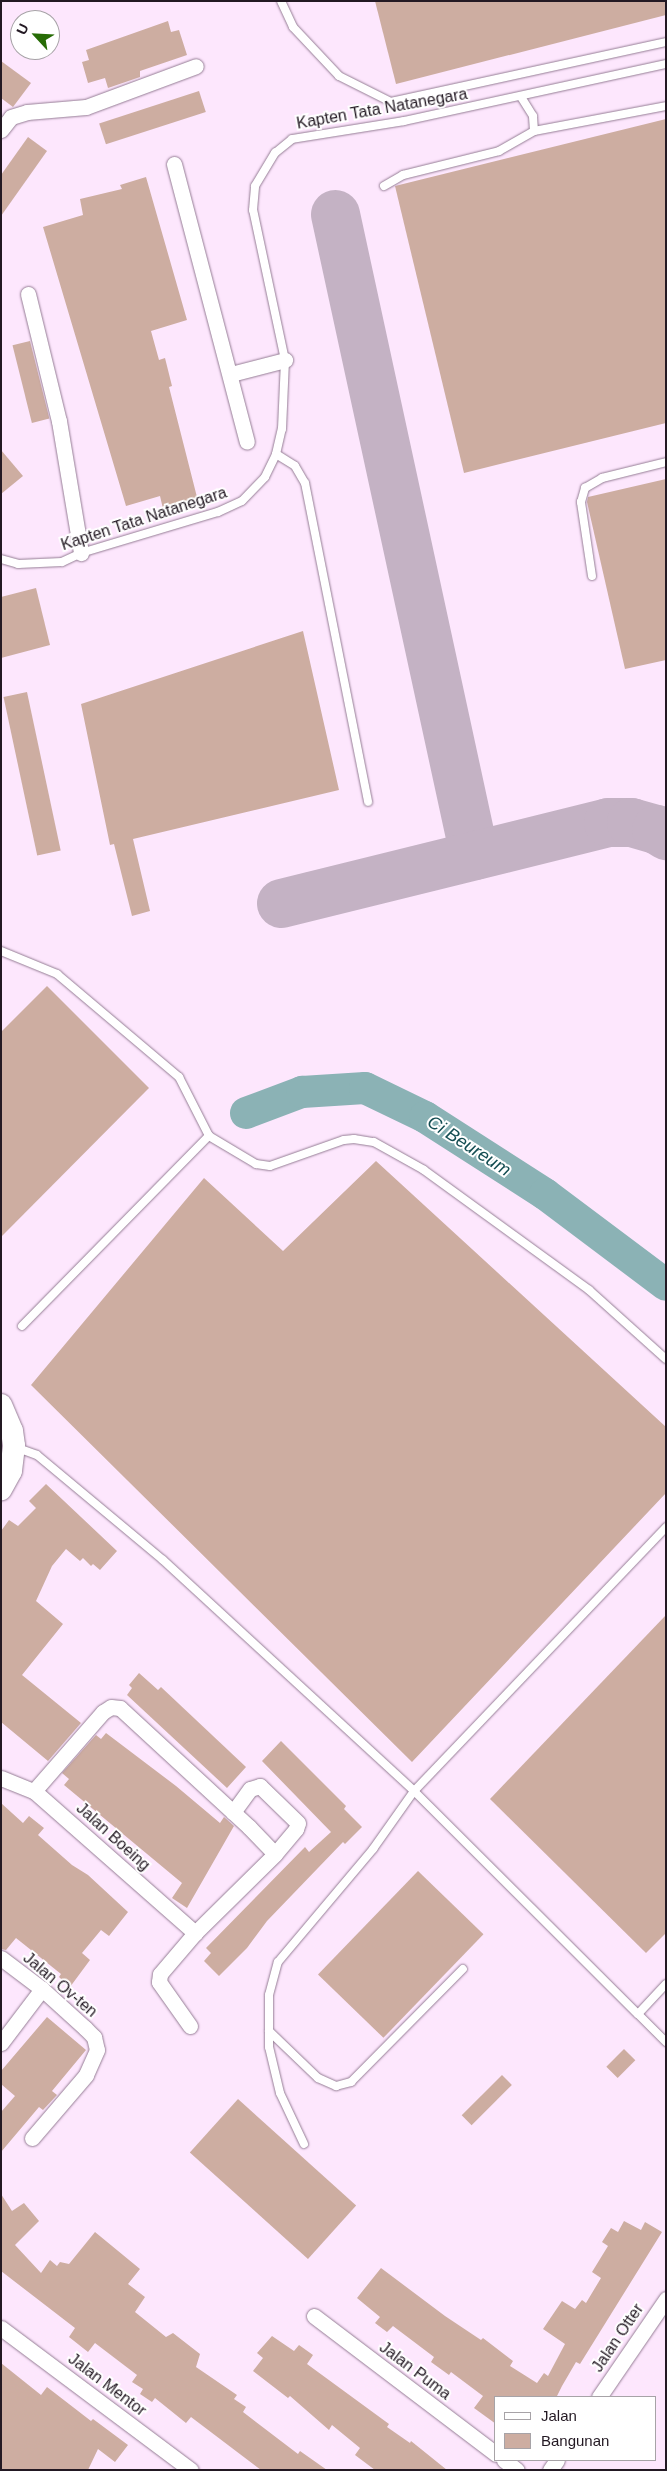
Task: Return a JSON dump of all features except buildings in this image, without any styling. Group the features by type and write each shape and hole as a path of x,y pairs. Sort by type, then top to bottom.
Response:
{"main road":[{"path":"1,1406 12,1431 14,1446 11,1471 1,1489"}],"street":[{"path":"1,130 6,114 86,107 196,66"},
{"path":"174,164 248,442"},
{"path":"28,294 59,421 81,553"},
{"path":"231,374 286,360"},
{"path":"34,1791 103,1712 111,1707 120,1708 276,1854"},
{"name":"Jalan Boeing","path":"1,1778 34,1791 195,1933"},
{"path":"190,2026 159,1982 160,1974 195,1933 276,1854 296,1829 298,1823 260,1786 250,1789 233,1812"},
{"name":"Jalan Ov-ten","path":"1,1958 42,1989 94,2037 97,2050 86,2075 32,2138"},
{"path":"1,2043 42,1989"},
{"name":"Jalan Otter","path":"600,2396 666,2299"},
{"name":"Jalan Puma","path":"314,2316 494,2452"},
{"name":"Jalan Mentor","path":"1,2328 192,2470"},
{"path":"505,2461 517,2470"}],"lane":[{"path":"281,1 293,27 339,76 391,102 666,42"},
{"name":"Kapten Tata Natanegara","path":"1,559 18,564 62,562 81,553 218,512 242,500 265,477 276,454 282,429 286,360 253,210 256,186 275,153 292,139 404,121 666,64"},
{"path":"521,97 533,116 534,131"},
{"path":"384,186 403,175 499,151 534,131 666,106"},
{"path":"276,454 295,466 305,483 368,802"},
{"path":"592,576 581,502 585,488 602,478 666,462"},
{"path":"1,951 57,974 179,1077 209,1136 256,1164 270,1166 344,1140 354,1139 374,1142 424,1170 589,1290 666,1359"},
{"path":"22,1326 209,1136"},
{"path":"14,1446 37,1454 163,1560 414,1791 666,2042"},
{"path":"304,2144 280,2093 269,2046 268,1995 278,1962 373,1849 414,1791 666,1527"},
{"path":"269,2031 318,2078 336,2086 351,2082 463,1969"},
{"path":"638,2014 666,1984"}],"waterway":[{"name":"Ci Beureum","path":"246,1113 302,1092 365,1088 425,1117 545,1194 666,1285"}],"taxiway":[{"path":"335,214 474,855"},
{"path":"281,903 608,822 631,822 656,829 666,835"}]}
